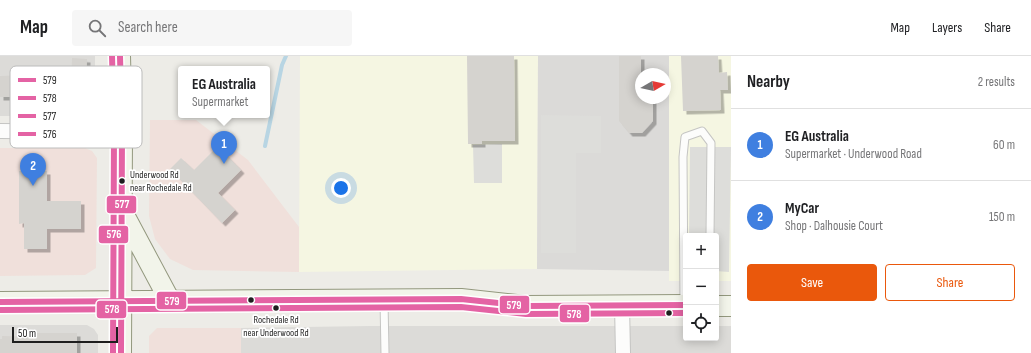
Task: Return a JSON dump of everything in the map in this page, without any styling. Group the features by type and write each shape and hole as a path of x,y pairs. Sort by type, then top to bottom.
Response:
{"main road":[{"path":"120,56 120,66"},
{"path":"121,353 122,148"},
{"path":"122,210 170,301"},
{"path":"0,302 461,299 526,306 683,305"},
{"path":"719,306 731,306"}],"street":[{"path":"0,131 10,131"},
{"path":"622,305 623,353"}],"lane":[{"path":"684,233 683,157 685,137 702,131 711,143 710,233"},
{"path":"384,300 385,353"}],"shaded area":[{"path":"0,56 95,56 95,66 10,66 10,116 0,116"},
{"path":"300,56 538,56 537,269 299,272"},
{"path":"538,56 669,56 669,68 635,68 635,104 669,104 669,271 537,269"},
{"path":"669,56 731,56 731,281 719,281 719,233 683,233 683,281 669,281 669,104 671,104 671,68 669,68"},
{"path":"541,115 601,116 601,153 576,153 576,253 541,253"},
{"path":"150,120 196,120 248,160 299,227 299,272 193,270 170,259 155,239 149,216"},
{"path":"502,144 502,183 474,183 473,145"},
{"path":"690,147 731,147 729,272 719,271 719,233 689,233"},
{"path":"0,148 85,148 92,151 97,158 96,268 85,275 0,276"},
{"path":"0,325 87,325 94,329 98,335 98,353 0,353"},
{"path":"370,326 683,326 683,341 719,341 719,326 731,326 731,353 241,353 241,328"},
{"path":"157,328 241,328 241,353 149,353 149,336"}],"building":[{"path":"467,56 514,56 515,141 482,141 482,144 468,144"},
{"path":"619,56 641,56 641,68 635,68 635,104 653,104 653,121 642,133 629,133 619,121"},
{"path":"681,56 718,56 719,73 727,72 728,90 720,90 721,110 683,111"},
{"path":"72,58 87,59 87,66 72,66"},
{"path":"0,76 10,76 10,97 0,97"},
{"path":"218,146 241,170 218,193 235,210 222,223 170,169 181,158 194,170"},
{"path":"19,171 47,171 47,201 81,201 81,229 47,229 47,249 24,249 24,223 19,224"},
{"path":"37,333 77,333 77,353 0,353 0,339 2,339 2,336 37,337"}],"waterway":[{"path":"265,146 282,65 286,56"}],"transit line":[{"name":"576","path":"112,56 112,66"},
{"name":"577","path":"120,56 120,66"},
{"name":"576","path":"113,353 114,148"},
{"name":"577","path":"121,353 122,148"},
{"name":"579","path":"0,302 461,299 526,306 683,305"},
{"name":"578","path":"0,310 461,307 526,314 683,313"}],"place":[{"name":"EG Australia","path":"224,164"},
{"name":"Underwood Rd near Rochedale Rd","path":"122,181"},
{"name":"MyCar","path":"33,186"},
{"name":"Rochedale Rd near Underwood Rd","path":"276,308"}]}
